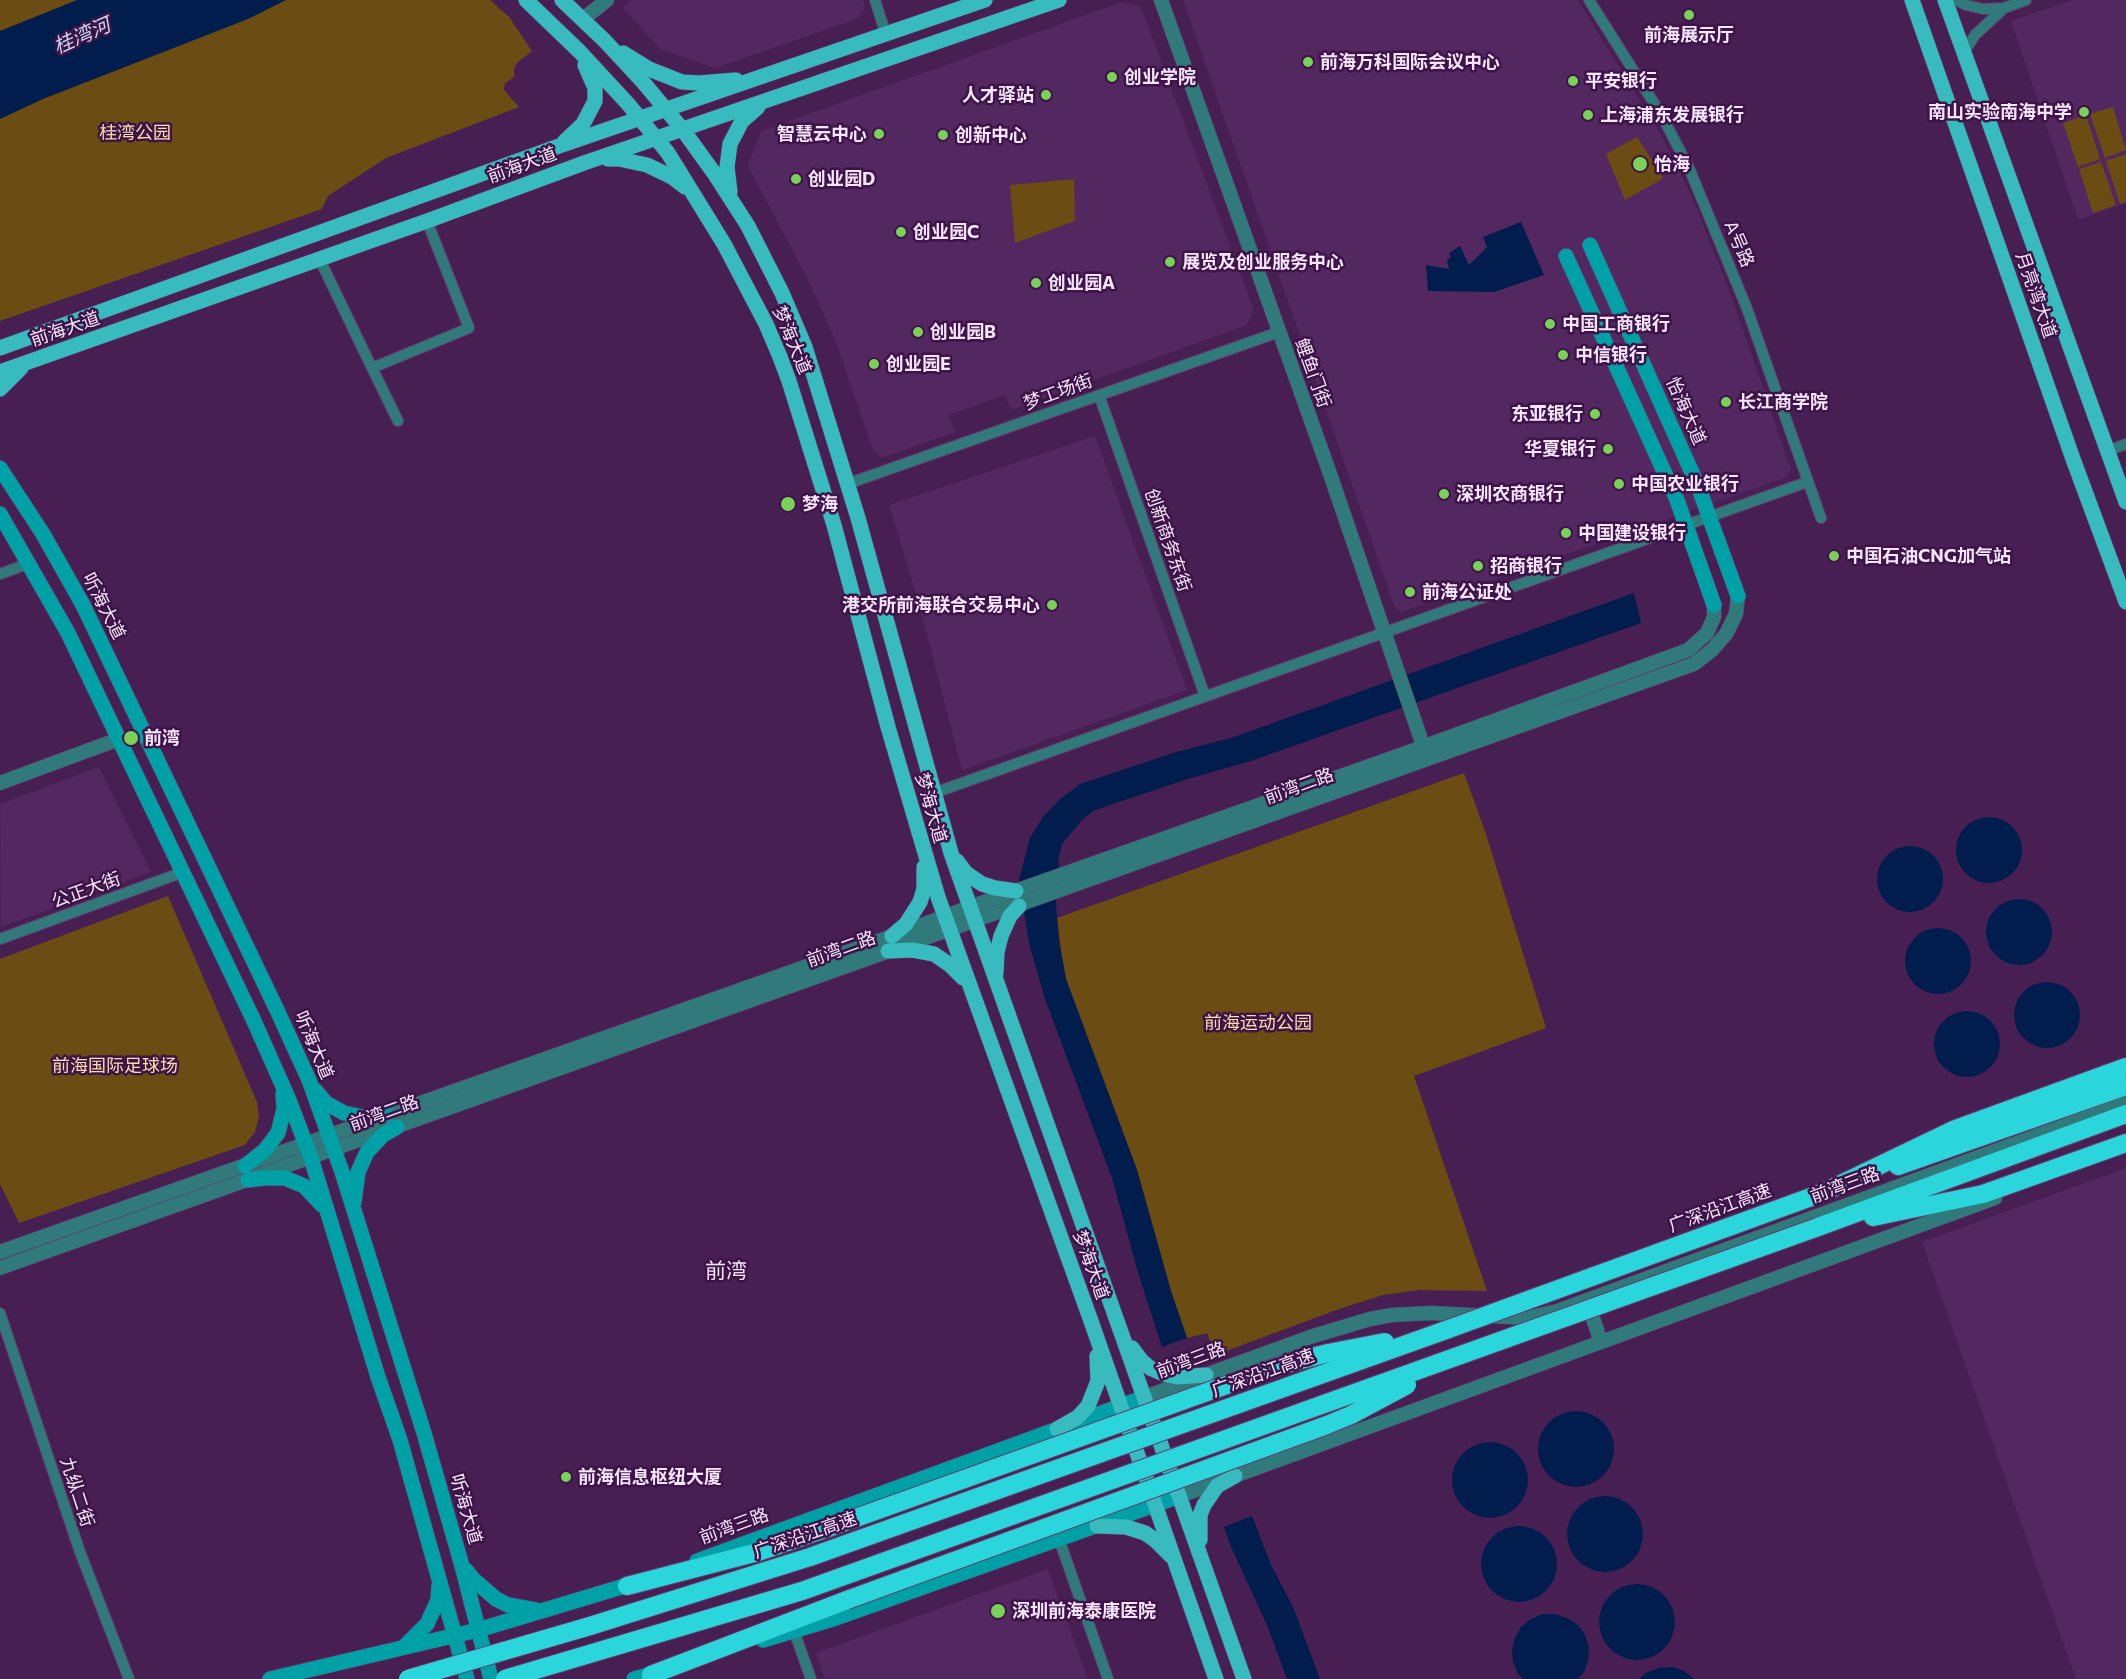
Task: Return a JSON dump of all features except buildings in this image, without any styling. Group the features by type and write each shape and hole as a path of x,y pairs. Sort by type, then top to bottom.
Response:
{"highway":[{"path":"1822,1193 1953,1130 2126,1067"},
{"name":"广深沿江高速","path":"408,1679 590,1626 810,1557 2126,1086"},
{"path":"505,1679 802,1591 1464,1355 2126,1114"},
{"path":"1818,1227 1983,1194 2126,1143"},
{"path":"627,1586 765,1550 1285,1364 1328,1353 1446,1330"},
{"path":"642,1677 1327,1425 1351,1415 1464,1355"}],"main road":[{"name":"梦海大道","path":"526,0 640,118 657,139 695,195 724,244 766,324 789,381 834,525 922,849 1216,1679"},
{"name":"梦海大道","path":"561,0 605,41 666,110 731,198 766,262 805,347 847,484 951,853 1244,1679"},
{"name":"前海大道","path":"0,348 559,146 985,0"},
{"name":"前海大道","path":"0,372 584,163 1059,0"},
{"name":"月亮湾大道","path":"1912,0 2073,459 2126,602"},
{"name":"月亮湾大道","path":"1945,0 2126,502"},
{"path":"559,146 583,124 595,101 595,88 591,75 582,59 567,41"},
{"path":"605,41 649,69 682,82 699,83 757,78"},
{"path":"731,198 726,167 729,144 742,121 767,100"},
{"path":"584,163 607,159 634,162 672,177 695,195"},
{"name":"怡海大道","path":"1590,245 1686,457 1738,596"},
{"path":"1566,256 1664,470 1687,525 1714,605"},
{"path":"0,389 10,377 29,362"},
{"name":"听海大道","path":"0,468 43,534 83,605 278,1010 309,1080 332,1143 424,1433 491,1679"},
{"path":"0,514 68,633 183,872 283,1088 308,1151 378,1377 400,1440 467,1679"},
{"path":"922,849 925,876 920,902 890,944 934,954 960,974 969,986"},
{"path":"951,853 966,873 982,884 1018,898 999,940 996,962 999,991"},
{"path":"309,1080 326,1103 344,1113 363,1117 387,1115"},
{"path":"283,1088 284,1109 278,1133 247,1173 296,1182 312,1193 328,1213"},
{"path":"353,1208 356,1179 361,1161 374,1143 397,1127"},
{"path":"1057,1429 1078,1417 1088,1406 1098,1381 1099,1364 1090,1321"},
{"path":"1123,1335 1141,1360 1150,1368 1177,1377 1206,1375"},
{"name":"前湾三路","path":"270,1679 455,1636 627,1586 1145,1397"},
{"path":"1202,1558 1199,1528 1204,1505 1217,1486 1235,1476"},
{"path":"642,1677 836,1618 1180,1496"},
{"path":"1097,1526 1126,1527 1145,1533 1164,1548 1176,1562"},
{"path":"462,1566 472,1579 496,1599 526,1610 546,1611"},
{"path":"401,1649 421,1632 434,1611 440,1589 438,1577"}],"street":[{"path":"583,19 607,0"},
{"path":"875,0 886,35"},
{"name":"鲤鱼门街","path":"1161,0 1425,753"},
{"name":"A号路","path":"1589,0 1662,116 1689,168 1746,306 1821,518"},
{"path":"1956,0 1983,9 2004,8 2026,0"},
{"path":"1964,52 1975,35 2004,8"},
{"path":"372,368 469,328 427,221"},
{"path":"320,258 398,421"},
{"name":"梦工场街","path":"847,484 1279,332"},
{"name":"创新商务东街","path":"1099,395 1205,696"},
{"path":"2108,450 2126,444"},
{"path":"934,793 1807,482"},
{"path":"0,574 30,563"},
{"name":"前湾二路","path":"0,1268 247,1173 332,1143 397,1127 1018,898 1062,875 1694,664 1712,650 1726,634 1736,614 1738,596"},
{"name":"前湾二路","path":"1018,898 1064,890 1688,650 1707,633 1714,617 1714,605"},
{"path":"0,783 119,739"},
{"name":"公正大街","path":"0,939 183,872"},
{"name":"前湾二路","path":"332,1143 387,1115 890,944"},
{"name":"前湾三路","path":"1145,1397 1348,1325 1381,1317 1431,1313 1528,1317 1557,1311 2126,1103"},
{"path":"1180,1496 2126,1150"},
{"name":"前湾二路","path":"0,1252 247,1173"},
{"path":"1586,1300 1601,1342"},
{"name":"九纵二街","path":"0,1313 80,1552 129,1679"},
{"path":"1059,1539 1108,1679"},
{"path":"794,1631 811,1679"}],"shaded area":[{"path":"631,0 863,0 865,7 857,19 715,68 660,49 623,8"},
{"path":"1183,0 1578,0 1660,133 1693,199 1729,289 1791,470 1785,478 1401,612 1395,608"},
{"name":"南山实验南海中学","path":"2073,0 2126,0 2126,203 2078,220 2011,21"},
{"path":"1122,2 1141,7 1254,310 1247,325 1011,410 1005,395 949,415 955,432 881,458 873,450 835,340 808,280 748,166 761,131"},
{"path":"1095,436 1187,690 962,770 919,604 889,505"},
{"path":"99,767 151,872 1,927 0,804"},
{"path":"2126,1168 2126,1679 2076,1679 1922,1242"},
{"name":"深圳前海泰康医院","path":"1048,1569 1088,1679 825,1679 816,1653"}],"green space":[{"name":"桂湾公园","path":"0,0 490,0 509,17 532,51 517,63 514,77 505,83 504,90 519,107 386,158 328,196 322,209 0,321"},
{"path":"2113,107 2126,150 2105,158 2090,114"},
{"path":"2086,115 2100,159 2078,167 2063,123"},
{"path":"1637,137 1663,177 1625,200 1606,154"},
{"path":"2126,154 2126,202 2120,204 2106,161"},
{"path":"2101,162 2116,205 2093,213 2079,169"},
{"path":"1074,179 1075,221 1015,243 1010,185"},
{"name":"前海运动公园","path":"1464,773 1486,834 1546,1028 1414,1076 1487,1291 1419,1290 1383,1295 1215,1355 1207,1333 1187,1338 1171,1291 1137,1170 1066,979 1057,918"},
{"name":"前海国际足球场","path":"168,896 257,1102 259,1117 255,1132 245,1145 19,1223 0,1184 0,959"}],"water":[{"name":"桂湾河","path":"77,0 286,0 248,19 43,99 0,119 0,31"},
{"path":"1521,222 1544,275 1494,292 1428,291 1426,265 1449,269 1447,260 1451,257 1449,253 1460,246 1469,265 1487,247 1483,237"},
{"path":"1634,593 1641,623 1251,761 1188,779 1093,811 1083,819 1062,844 1056,903 1059,941 1066,979 1137,1170 1171,1291 1187,1338 1162,1347 1139,1276 1112,1178 1045,999 1029,943 1019,880 1030,838 1042,818 1060,799 1080,784 1173,753 1234,737"},
{"path":"1982,817 1996,817 2008,822 2017,831 2022,850 2020,863 2013,874 1996,883 1982,883 1970,878 1961,869 1956,857 1956,843 1961,831 1970,822"},
{"path":"1903,846 1917,846 1929,851 1938,860 1943,879 1941,892 1934,903 1917,912 1903,912 1891,907 1882,898 1877,886 1877,872 1882,860 1891,851"},
{"path":"2012,899 2026,899 2038,904 2047,913 2052,932 2050,945 2043,956 2026,965 2012,965 2000,960 1991,951 1986,939 1986,925 1991,913 2000,904"},
{"path":"1931,928 1945,928 1957,933 1966,942 1971,961 1969,974 1962,985 1945,994 1931,994 1919,989 1910,980 1905,968 1905,954 1910,942 1919,933"},
{"path":"2040,982 2054,982 2066,987 2075,996 2080,1015 2078,1028 2071,1039 2054,1048 2040,1048 2028,1043 2019,1034 2014,1022 2014,1008 2019,996 2028,987"},
{"path":"1960,1011 1974,1011 1986,1016 1995,1025 2000,1044 1998,1057 1991,1068 1974,1077 1960,1077 1948,1072 1939,1063 1934,1051 1934,1037 1939,1025 1948,1016"},
{"path":"1569,1411 1583,1411 1597,1417 1608,1428 1614,1442 1611,1464 1603,1476 1583,1487 1569,1487 1555,1481 1544,1470 1538,1456 1538,1442 1544,1428 1555,1417"},
{"path":"1483,1442 1497,1442 1511,1448 1522,1459 1528,1473 1525,1495 1517,1507 1497,1518 1483,1518 1469,1512 1458,1501 1452,1487 1452,1473 1458,1459 1469,1448"},
{"path":"1598,1496 1612,1496 1626,1502 1637,1513 1643,1527 1640,1549 1632,1561 1612,1572 1598,1572 1584,1566 1573,1555 1567,1541 1567,1527 1573,1513 1584,1502"},
{"path":"1252,1516 1271,1565 1293,1607 1320,1679 1287,1679 1267,1625 1231,1547 1224,1527"},
{"path":"1512,1526 1526,1526 1540,1532 1551,1543 1557,1557 1554,1579 1546,1591 1526,1602 1512,1602 1498,1596 1487,1585 1481,1571 1481,1557 1487,1543 1498,1532"},
{"path":"1630,1584 1644,1584 1658,1590 1669,1601 1675,1615 1672,1637 1664,1649 1644,1660 1630,1660 1616,1654 1605,1643 1599,1629 1599,1615 1605,1601 1616,1590"},
{"path":"1543,1614 1555,1614 1567,1618 1578,1625 1585,1635 1589,1647 1588,1660 1584,1672 1578,1679 1523,1679 1518,1674 1513,1662 1512,1650 1515,1638 1521,1627 1531,1619"},
{"path":"1672,1667 1684,1671 1694,1679 1639,1679 1647,1672"}],"place":[{"name":"前海展示厅","path":"1689,15"},
{"name":"前海万科国际会议中心","path":"1308,62"},
{"name":"创业学院","path":"1112,77"},
{"name":"平安银行","path":"1573,81"},
{"name":"人才驿站","path":"1046,95"},
{"name":"南山实验南海中学","path":"2084,112"},
{"name":"上海浦东发展银行","path":"1588,115"},
{"name":"智慧云中心","path":"879,134"},
{"name":"创新中心","path":"943,135"},
{"name":"怡海","path":"1640,164"},
{"name":"创业园D","path":"796,179"},
{"name":"创业园C","path":"901,232"},
{"name":"展览及创业服务中心","path":"1170,262"},
{"name":"创业园A","path":"1036,283"},
{"name":"中国工商银行","path":"1550,324"},
{"name":"创业园B","path":"918,332"},
{"name":"中信银行","path":"1563,355"},
{"name":"创业园E","path":"874,364"},
{"name":"长江商学院","path":"1726,402"},
{"name":"东亚银行","path":"1595,414"},
{"name":"华夏银行","path":"1608,449"},
{"name":"中国农业银行","path":"1619,484"},
{"name":"深圳农商银行","path":"1444,494"},
{"name":"梦海","path":"788,504"},
{"name":"中国建设银行","path":"1566,533"},
{"name":"中国石油CNG加气站","path":"1834,556"},
{"name":"招商银行","path":"1478,566"},
{"name":"前海公证处","path":"1410,592"},
{"name":"港交所前海联合交易中心","path":"1052,605"},
{"name":"前湾","path":"131,738"},
{"name":"前海信息枢纽大厦","path":"566,1477"},
{"name":"深圳前海泰康医院","path":"998,1611"}],"district":[{"name":"前湾","path":"726,1271"}]}
